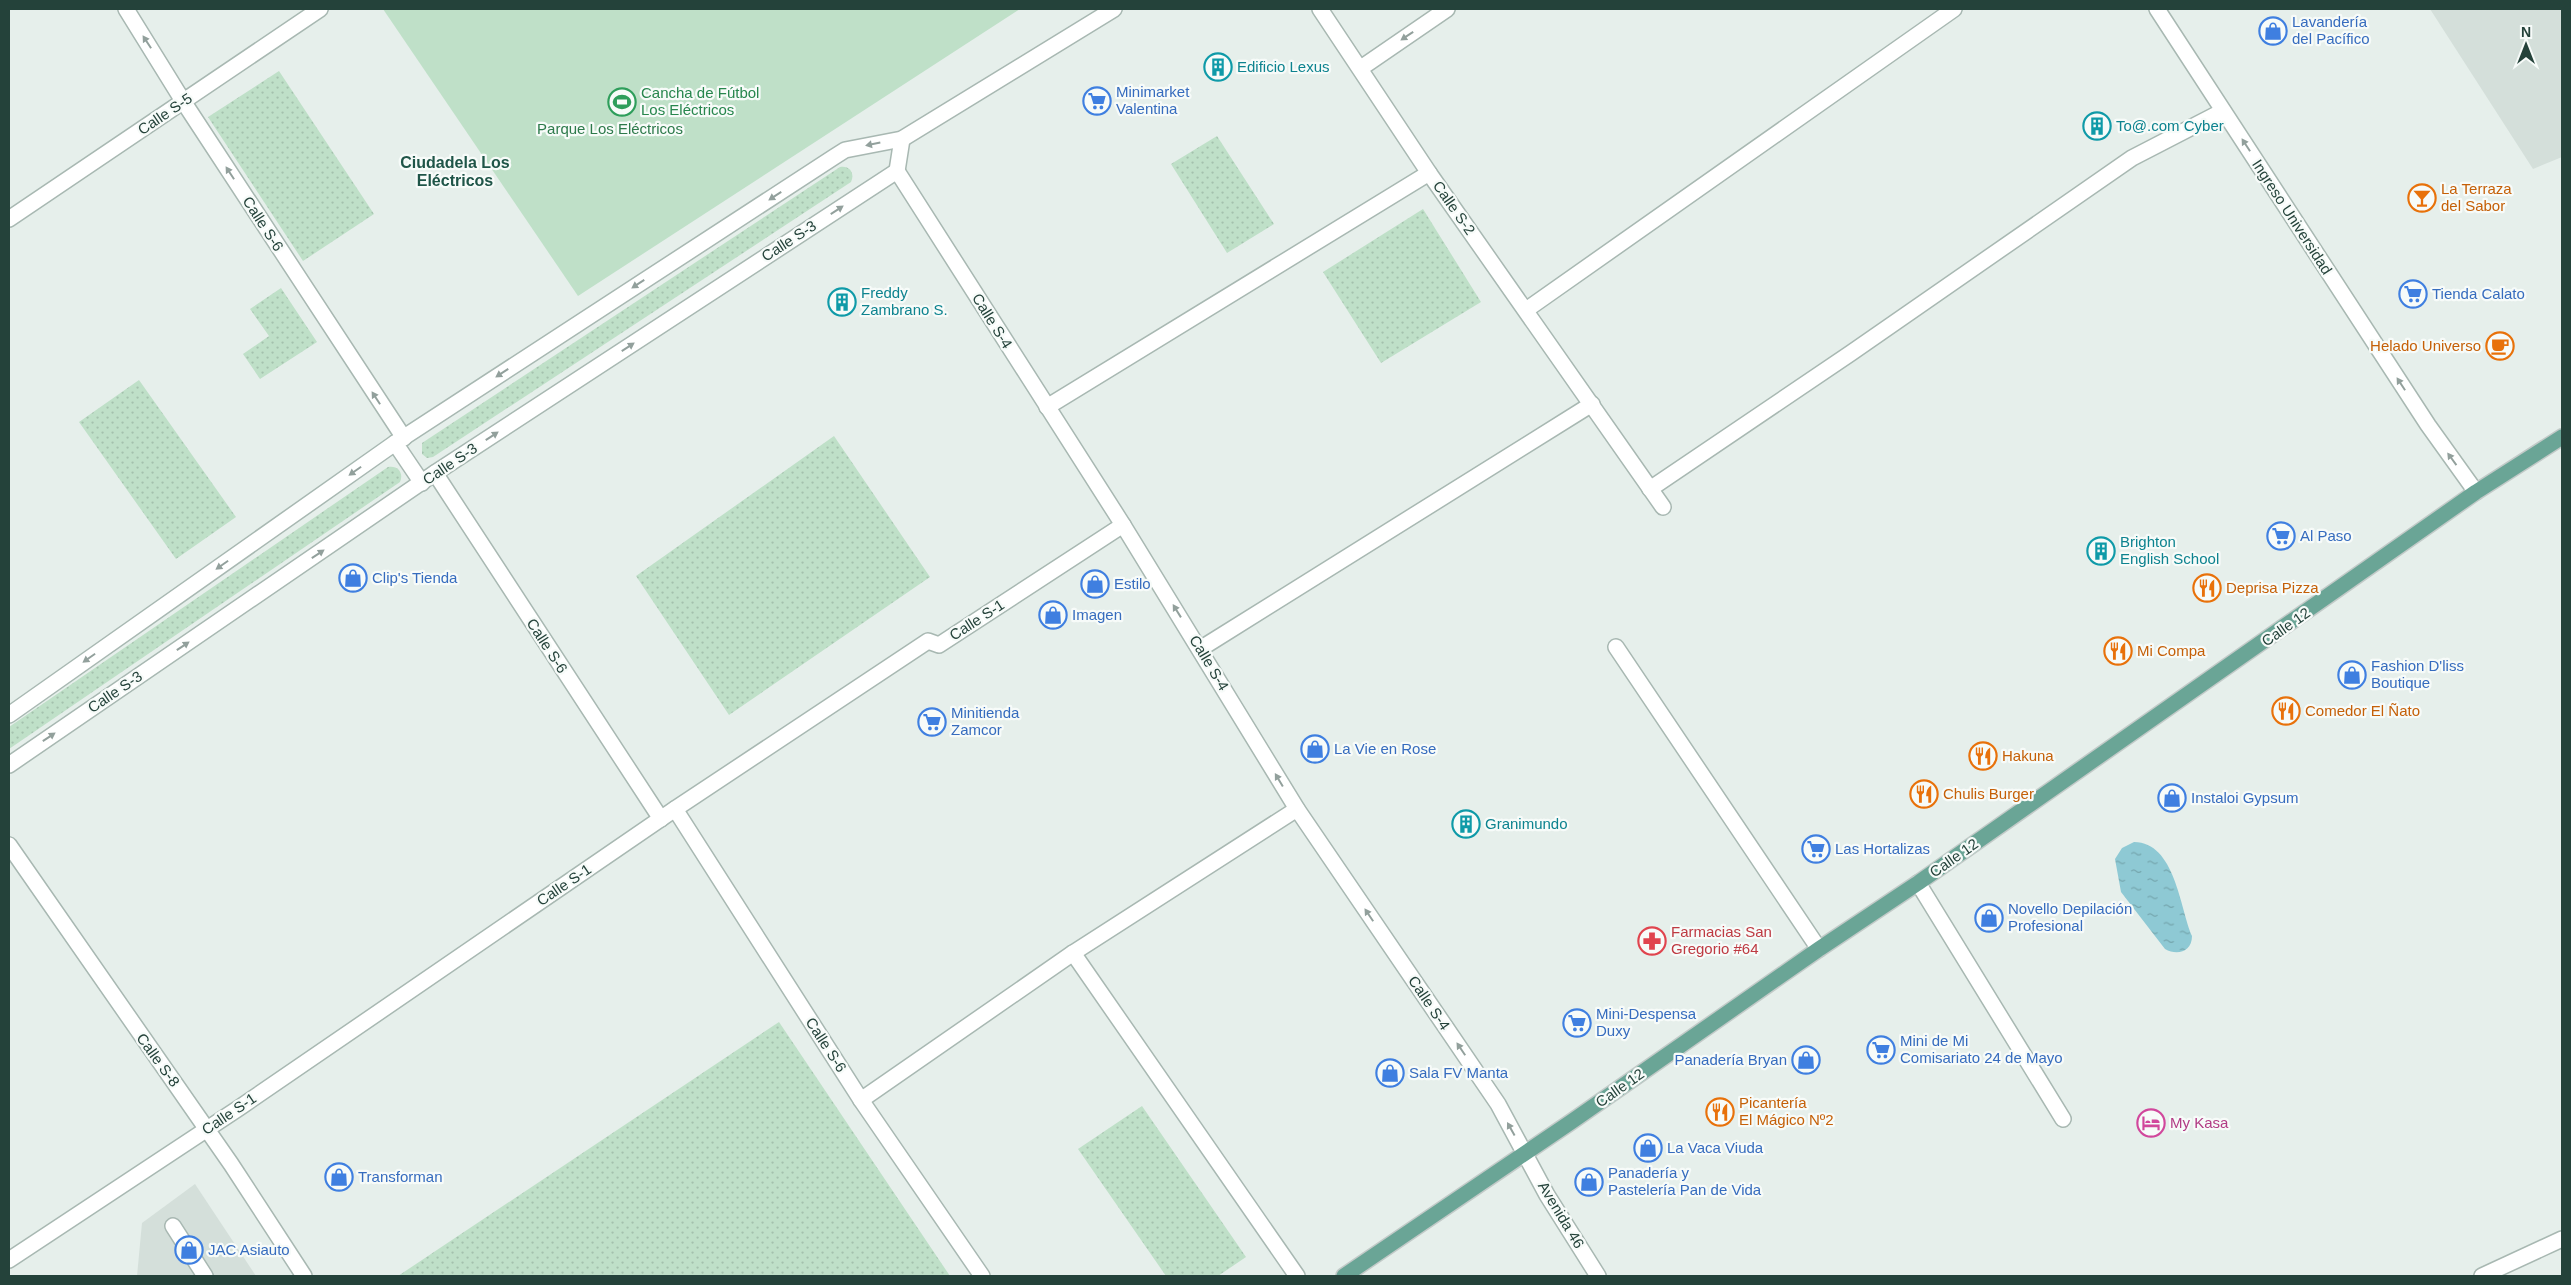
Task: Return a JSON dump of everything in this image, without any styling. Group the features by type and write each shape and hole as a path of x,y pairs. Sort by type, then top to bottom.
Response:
{"main road":[{"name":"Calle 12","path":"1344,1276 1525,1153 1819,948 1918,883 2476,492 2562,437"}],"street":[{"name":"Calle S-6","path":"126,9 399,440 422,483"},
{"name":"Calle S-5","path":"9,219 320,9"},
{"path":"9,715 399,440 845,150 902,138 1114,9"},
{"name":"Calle S-2","path":"1320,9 1429,173 1663,507"},
{"path":"1360,68 1447,9"},
{"path":"1526,310 1954,9"},
{"name":"Ingreso Universidad","path":"2157,9 2428,425 2476,492"},
{"path":"1650,489 1851,353 2132,158 2224,111"},
{"path":"897,171 902,138"},
{"name":"Calle S-4","path":"897,171 1123,525 1297,809 1498,1104 1525,1153"},
{"name":"Calle S-3","path":"9,765 435,473 897,171"},
{"path":"1047,407 1429,173"},
{"path":"1200,649 1592,404"},
{"name":"Calle S-6","path":"435,473 661,819"},
{"name":"Calle S-1","path":"9,1260 206,1129 675,809 928,641 939,645 1123,525"},
{"path":"1616,647 1819,948"},
{"name":"Calle S-6","path":"675,809 861,1100 982,1276"},
{"path":"861,1100 1073,953 1297,809"},
{"name":"Calle S-8","path":"9,845 206,1129 304,1276"},
{"path":"1918,883 2063,1119"},
{"path":"1073,953 1297,1276"},
{"name":"Avenida 46","path":"1525,1153 1547,1195 1598,1276"},
{"path":"173,1226 205,1276"},
{"path":"2482,1276 2562,1239"}],"shaded area":[{"path":"2430,9 2562,9 2562,157 2533,169"},
{"name":"JAC Asiauto","path":"195,1184 256,1276 137,1276 142,1223"}],"green space":[{"name":"Cancha de Fútbol Los Eléctricos","path":"383,9 1020,9 578,296"},
{"path":"279,71 374,214 303,261 208,117"},
{"path":"1217,136 1274,224 1227,253 1171,164"},
{"path":"840,167 846,167 851,171 851,182 433,457 427,458 422,454 422,443"},
{"path":"1423,209 1481,302 1381,363 1323,272"},
{"path":"281,288 317,342 260,379 243,354 269,336 250,309"},
{"path":"139,380 236,517 176,559 79,422"},
{"path":"834,436 930,577 729,715 636,576"},
{"path":"388,467 395,467 399,470 401,473 400,482 9,749 9,727"},
{"path":"779,1022 950,1276 398,1276"},
{"path":"1142,1106 1246,1257 1218,1276 1166,1276 1078,1149"}],"water":[{"path":"2134,842 2148,845 2159,853 2174,879 2192,936 2189,946 2183,951 2174,952 2165,949 2121,892 2115,859 2122,848"}],"place":[{"name":"Lavandería del Pacífico","path":"2273,31"},
{"name":"Edificio Lexus","path":"1218,67"},
{"name":"Minimarket Valentina","path":"1097,101"},
{"name":"Cancha de Fútbol Los Eléctricos","path":"622,102"},
{"name":"To@.com Cyber","path":"2097,126"},
{"name":"La Terraza del Sabor","path":"2422,198"},
{"name":"Tienda Calato","path":"2413,294"},
{"name":"Freddy Zambrano S.","path":"842,302"},
{"name":"Helado Universo","path":"2500,346"},
{"name":"Al Paso","path":"2281,536"},
{"name":"Brighton English School","path":"2101,551"},
{"name":"Clip's Tienda","path":"353,578"},
{"name":"Estilo","path":"1095,584"},
{"name":"Deprisa Pizza","path":"2207,588"},
{"name":"Imagen","path":"1053,615"},
{"name":"Mi Compa","path":"2118,651"},
{"name":"Fashion D'liss Boutique","path":"2352,675"},
{"name":"Comedor El Ñato","path":"2286,711"},
{"name":"Minitienda Zamcor","path":"932,722"},
{"name":"La Vie en Rose","path":"1315,749"},
{"name":"Hakuna","path":"1983,756"},
{"name":"Chulis Burger","path":"1924,794"},
{"name":"Instaloi Gypsum","path":"2172,798"},
{"name":"Granimundo","path":"1466,824"},
{"name":"Las Hortalizas","path":"1816,849"},
{"name":"Novello Depilación Profesional","path":"1989,918"},
{"name":"Farmacias San Gregorio #64","path":"1652,941"},
{"name":"Mini-Despensa Duxy","path":"1577,1023"},
{"name":"Mini de Mi Comisariato 24 de Mayo","path":"1881,1050"},
{"name":"Panadería Bryan","path":"1806,1060"},
{"name":"Sala FV Manta","path":"1390,1073"},
{"name":"Picantería El Mágico Nº2","path":"1720,1112"},
{"name":"My Kasa","path":"2151,1123"},
{"name":"La Vaca Viuda","path":"1648,1148"},
{"name":"Transforman","path":"339,1177"},
{"name":"Panadería y Pastelería Pan de Vida","path":"1589,1182"},
{"name":"JAC Asiauto","path":"189,1250"}],"district":[{"name":"Ciudadela Los Eléctricos","path":"455,171"}],"park label":[{"name":"Parque Los Eléctricos","path":"610,129"}]}
